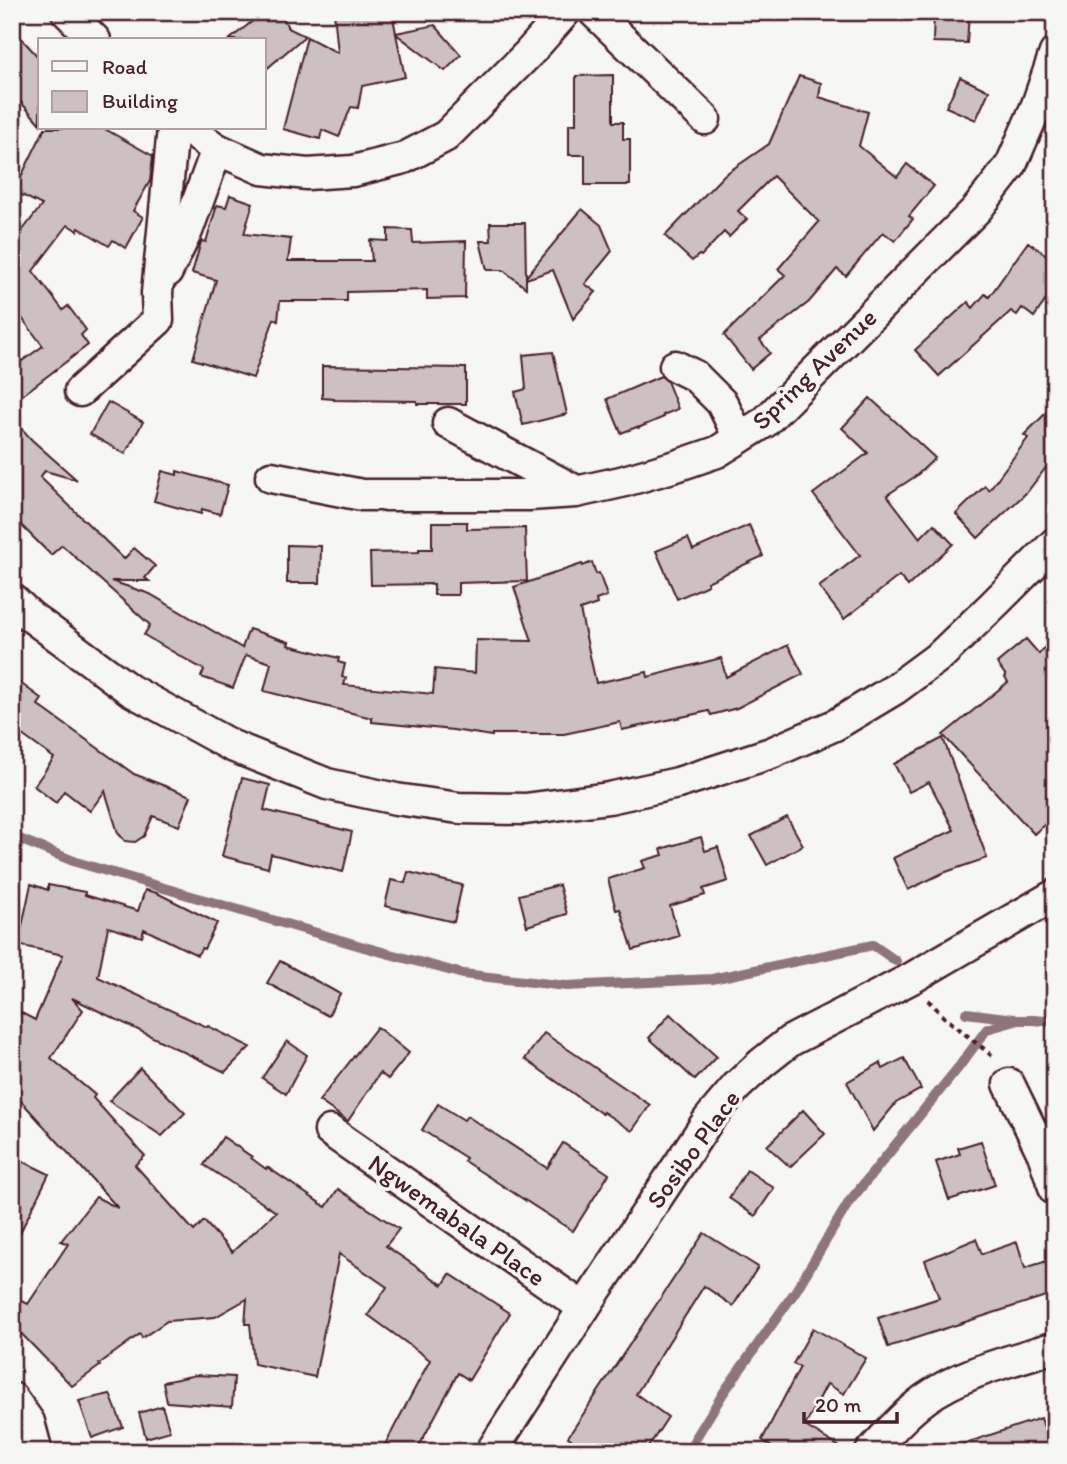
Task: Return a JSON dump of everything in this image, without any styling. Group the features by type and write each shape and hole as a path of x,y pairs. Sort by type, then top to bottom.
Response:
{"street":[{"path":"67,12 93,38"},
{"path":"189,130 217,149 262,169 307,174 353,171 404,158 446,136 529,53 565,12"},
{"path":"594,12 705,119"},
{"name":"Spring Avenue","path":"271,477 362,495 529,495 576,492 621,482 717,452 765,422 977,209 1011,165 1037,105 1055,53"},
{"path":"80,391 158,320 173,130"},
{"path":"159,300 217,149"},
{"path":"675,366 695,376 722,402 739,438"},
{"path":"448,424 576,492"},
{"path":"12,598 30,616 130,690 232,746 327,784 396,799 459,808 525,809 609,798 678,783 771,753 835,725 895,690 941,655 1055,543"},
{"name":"Sosibo Place","path":"491,1452 709,1119 737,1086 790,1041 912,978 1055,895"},
{"path":"1009,1084 1043,1154 1055,1189"},
{"name":"Ngwemabala Place","path":"330,1131 584,1308"},
{"path":"871,1452 926,1399 959,1380 1055,1347"},
{"path":"12,1398 29,1422 37,1452"}],"path":[{"path":"943,1016 994,1056"}],"building":[{"path":"264,12 281,12 288,28 305,36 266,69 266,38 232,38"},
{"path":"334,12 392,12 396,33 435,25 461,55 445,71 396,34 405,77 362,86 358,108 351,107 339,137 322,130 320,139 283,129 307,37 338,53"},
{"path":"934,12 969,12 967,43 933,42"},
{"path":"12,28 38,57 38,122 12,92"},
{"path":"613,75 613,122 623,122 623,139 630,139 630,185 585,185 585,155 569,155 569,124 576,124 576,76"},
{"path":"799,76 821,83 819,97 868,112 859,146 897,177 907,164 934,186 909,216 913,219 895,241 883,232 846,276 837,269 809,302 760,340 770,353 751,369 724,335 785,275 778,269 819,222 773,176 738,211 747,219 729,237 724,232 701,256 692,261 665,236 724,175 769,144"},
{"path":"960,77 989,91 976,120 946,107"},
{"path":"44,130 107,130 153,156 150,181 133,211 143,217 126,248 113,240 109,246 79,228 78,231 68,225 33,271 63,310 68,306 86,330 81,335 88,345 12,403 12,368 43,346 12,305 12,244 42,205 14,191"},
{"path":"230,195 253,203 244,234 291,239 288,261 372,261 370,240 388,241 388,229 412,230 413,243 466,241 465,298 427,299 427,290 347,292 347,301 280,301 278,321 274,319 253,378 193,359 216,280 192,273 201,242 206,242 217,205 226,207"},
{"path":"582,209 601,225 612,251 585,284 596,292 573,319 553,270 526,279 526,288 503,270 487,270 480,241 491,241 490,223 525,223 526,277"},
{"path":"1028,242 1055,261 1055,287 1034,317 1022,308 1017,315 1011,311 939,376 915,350 968,302 973,308 985,294 989,297"},
{"path":"553,352 567,414 523,425 515,392 526,389 523,355"},
{"path":"322,366 466,368 466,404 322,398"},
{"path":"661,376 667,381 678,409 621,433 607,399"},
{"path":"870,398 935,458 916,476 887,495 920,538 934,524 953,544 908,586 899,576 844,619 819,587 860,555 813,494 868,453 842,428"},
{"path":"108,402 143,422 125,454 90,434"},
{"path":"1055,404 1055,458 1028,491 978,538 956,514 985,486 989,490 1028,438 1024,435"},
{"path":"12,418 32,440 77,480 45,471 40,477 124,559 134,548 155,566 145,578 149,581 111,581 150,594 242,648 249,629 289,642 288,645 339,658 338,662 345,664 342,677 346,678 344,685 433,694 435,669 475,673 476,640 532,641 514,587 592,562 607,596 596,600 597,604 580,610 596,683 647,672 648,677 721,658 726,677 788,645 803,674 737,708 711,715 709,711 622,730 620,722 564,734 492,736 372,722 372,718 264,691 271,663 246,655 233,688 201,677 204,670 144,635 150,625 62,545 51,555 12,516"},
{"path":"162,471 177,475 177,471 228,485 220,514 202,509 201,514 154,501"},
{"path":"432,522 467,522 467,529 525,528 527,581 458,583 458,595 434,595 434,584 371,585 370,553 419,552 419,549 432,549"},
{"path":"749,525 763,556 677,599 656,551 688,538 693,550"},
{"path":"287,545 321,546 320,583 287,583"},
{"path":"1055,636 1055,815 1034,834 943,735 1008,682 997,663 1026,639 1039,654"},
{"path":"12,677 42,699 38,705 134,774 191,796 179,826 153,816 144,836 135,842 125,841 118,833 105,791 90,811 64,791 56,803 34,786 54,758 18,732 12,739"},
{"path":"943,738 987,858 943,873 908,890 893,858 954,830 929,782 909,792 894,764"},
{"path":"242,778 270,785 264,810 352,832 343,872 271,854 268,868 222,856"},
{"path":"787,817 803,845 767,865 751,836"},
{"path":"701,837 705,851 718,847 728,881 703,889 705,895 670,906 679,936 633,950 620,909 616,910 608,879 645,868 642,861 663,855 661,849"},
{"path":"408,872 462,885 454,922 385,906 391,880 405,883"},
{"path":"31,884 48,890 48,885 85,892 85,895 138,911 145,890 157,893 217,923 204,949 197,955 144,929 142,937 108,927 98,977 250,1047 225,1072 72,998 83,1010 51,1058 95,1095 93,1098 145,1156 135,1165 194,1231 204,1221 232,1252 276,1212 204,1165 223,1137 266,1169 267,1167 326,1207 338,1189 399,1229 386,1246 443,1285 450,1274 510,1313 469,1380 458,1373 416,1452 381,1452 430,1360 368,1315 387,1287 339,1254 315,1377 254,1364 250,1324 245,1324 247,1299 215,1317 167,1321 142,1338 140,1334 72,1386 12,1324 12,1296 28,1304 68,1244 61,1241 96,1197 118,1208 12,1091 12,1028 20,1012 35,1020 63,955 18,945"},
{"path":"559,885 567,914 527,926 519,895"},
{"path":"280,961 340,994 328,1016 267,983"},
{"path":"670,1014 717,1057 695,1080 649,1038"},
{"path":"377,1027 409,1053 388,1079 380,1073 348,1121 319,1101"},
{"path":"544,1033 650,1105 632,1131 603,1112 602,1114 525,1059"},
{"path":"287,1041 307,1055 286,1094 262,1078"},
{"path":"904,1058 921,1089 896,1103 873,1131 847,1082 880,1063 883,1069"},
{"path":"140,1068 185,1113 162,1136 109,1101"},
{"path":"438,1104 464,1120 467,1116 547,1168 563,1143 609,1174 573,1231 464,1161 466,1158 422,1130"},
{"path":"803,1110 825,1134 790,1167 767,1146"},
{"path":"981,1141 995,1185 949,1200 936,1162 960,1154 958,1148"},
{"path":"12,1156 49,1174 12,1249"},
{"path":"747,1170 774,1188 755,1216 729,1198"},
{"path":"704,1233 758,1267 733,1306 704,1286 636,1394 668,1417 645,1452 590,1452 568,1437"},
{"path":"976,1239 982,1254 1017,1242 1025,1268 1050,1260 1055,1273 1055,1293 888,1347 878,1318 939,1298 925,1260"},
{"path":"813,1328 866,1358 844,1394 827,1384 805,1426 848,1452 779,1452 762,1440 800,1367 793,1364"},
{"path":"196,1375 234,1377 232,1407 167,1402 163,1382"},
{"path":"110,1394 123,1427 92,1438 79,1401"},
{"path":"162,1406 170,1431 146,1438 139,1413"},
{"path":"1041,1418 1052,1452 955,1452 954,1447"}],"waterway":[{"path":"12,836 76,862 463,974 566,986 712,979 873,945 896,961"},
{"path":"966,1013 1014,1019"},
{"path":"687,1452 724,1392 795,1292 849,1202 987,1029 1019,1020 1055,1022"}]}
